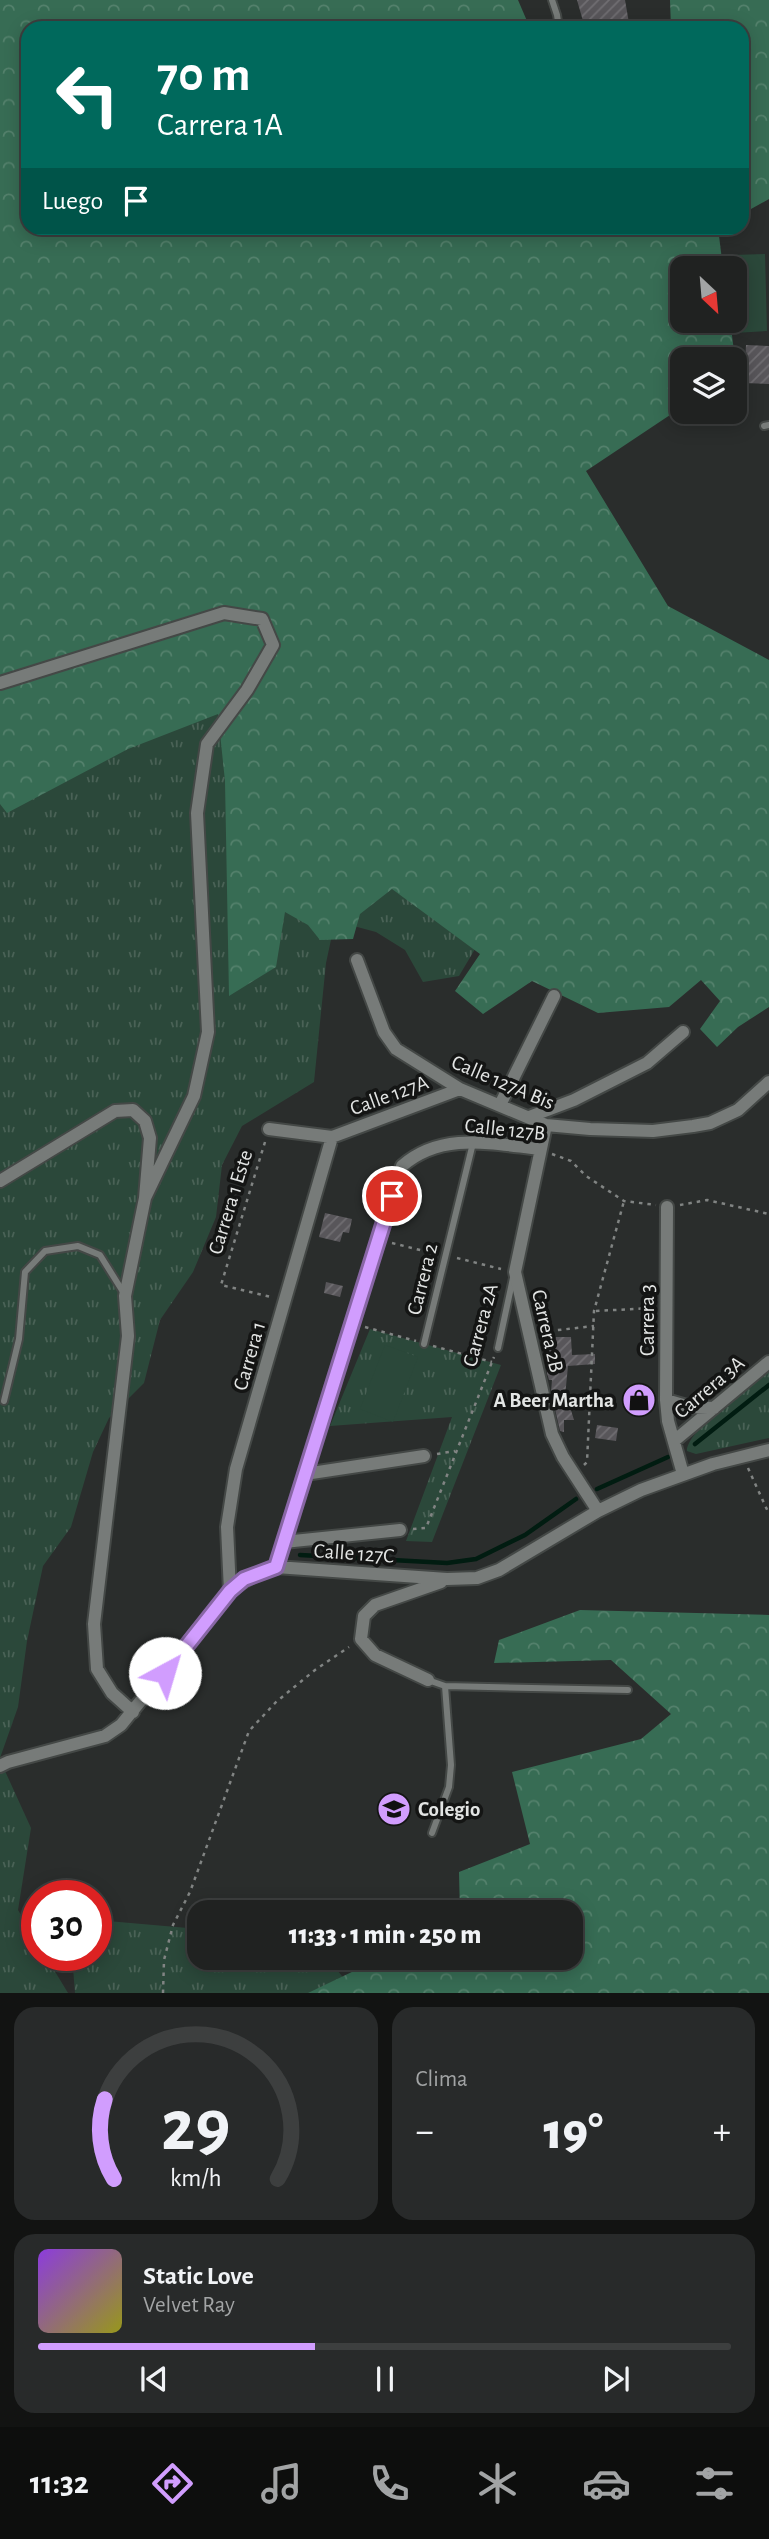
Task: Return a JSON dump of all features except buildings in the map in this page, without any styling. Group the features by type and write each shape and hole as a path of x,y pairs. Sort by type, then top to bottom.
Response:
{"street":[{"path":"0,683 224,613 262,619 273,645 247,690 207,744 197,813 208,1032 194,1096 145,1198"},
{"name":"Calle 127A Bis","path":"357,960 384,1032 396,1049 460,1089 546,1125 653,1131 710,1123 738,1110 769,1082"},
{"path":"500,1105 554,996"},
{"path":"529,1117 574,1100 647,1063 683,1032"},
{"name":"Calle 127A","path":"332,1137 460,1089"},
{"path":"0,1181 115,1111 133,1111 145,1121 150,1138 145,1198 125,1296 128,1336 94,1624 97,1669 112,1693 133,1712"},
{"name":"Carrera 2A","path":"515,1272 546,1125"},
{"path":"269,1129 332,1137"},
{"name":"Carrera 1","path":"230,1591 227,1527 236,1469 332,1137"},
{"name":"Calle 127B","path":"305,1474 402,1166 412,1157 448,1143 473,1141 540,1149"},
{"name":"Carrera 3","path":"667,1207 666,1400 683,1474"},
{"name":"Carrera 2B","path":"515,1272 552,1434 598,1511"},
{"name":"Carrera 3A","path":"674,1441 769,1362"},
{"path":"666,1400 690,1407 714,1408"},
{"name":"Calle 127C","path":"0,1766 104,1735 121,1725 230,1591 244,1579 276,1567 447,1579 477,1578 499,1570 598,1511 683,1474 742,1455 769,1450"},
{"path":"276,1567 305,1474 424,1456"},
{"name":"Calle 127C","path":"284,1542 400,1530"},
{"name":"Calle 127C","path":"361,1639 364,1616 375,1605 447,1579"},
{"path":"361,1639 375,1655 428,1680"}],"lane":[{"path":"552,0 558,21"},
{"name":"Carrera 2","path":"424,1344 473,1141"},
{"path":"4,1401 19,1339 25,1272 45,1251 78,1246 100,1255 125,1296"},
{"name":"Carrera 2A","path":"498,1348 515,1272"},
{"path":"428,1680 445,1686 628,1690"},
{"path":"432,1833 450,1787 445,1686"}],"path":[{"name":"Carrera 1 Este","path":"269,1129 221,1285 285,1300"},
{"name":"Calle 127B","path":"540,1149 571,1161 586,1176 624,1201 667,1207 706,1200 769,1214"},
{"path":"574,1474 587,1462 594,1311 624,1201"},
{"path":"594,1311 666,1307"},
{"path":"529,1334 594,1326"},
{"name":"Carrera 2A","path":"426,1528 498,1348"},
{"path":"424,1456 457,1450"},
{"path":"742,1455 769,1514"},
{"path":"163,1993 163,1960 173,1925 190,1892 249,1731 276,1702 315,1670 361,1639"}],"green space":[{"path":"0,0 21,21 21,235 32,235 478,944 459,976 423,982 405,950 376,932 335,921 326,963 314,1082 242,1126 222,1165 216,1217 193,1272 160,1320 144,1383 109,1418 93,1452 71,1527 43,1566 27,1641 18,1707 0,1758"},
{"path":"0,0 518,0 527,21 21,21 21,235 719,235 722,256 670,256 670,333 732,333 733,347 670,347 670,415 586,471 668,606 769,660 769,1007 738,1027 717,1047 700,1029 720,1001 701,980 669,1007 598,1013 532,981 483,1014 455,991 480,954 392,889 360,914 353,939 320,940 308,925 285,912 276,967 229,996 225,781 218,714 128,749 7,813 0,804"},
{"path":"670,0 769,0 769,199 749,210 749,21 671,21"},
{"path":"765,254 767,331 747,332 747,256 732,255"},
{"path":"370,1329 501,1365 432,1542 406,1541 452,1417 330,1426"},
{"path":"385,1345 418,1357 393,1422 360,1409"},
{"path":"769,1369 769,1438 696,1454 687,1451 697,1431 708,1420"},
{"path":"580,1610 769,1615 769,1993 308,1993 356,1970 583,1970 583,1900 460,1900 459,1872 530,1844 512,1772 641,1739 671,1714 611,1660 494,1663 499,1640"},
{"path":"0,1760 31,1828 18,1910 21,1915 21,1971 55,1971 68,1993 0,1993"},
{"path":"112,1921 187,1928 187,1970 337,1970 356,1993 75,1993 73,1971 112,1971"}],"waterway":[{"path":"695,1444 769,1385"},
{"path":"597,1489 668,1457"},
{"path":"300,1555 447,1563 476,1559 525,1535 576,1499"}],"place":[{"name":"A Beer Martha","path":"639,1400"},
{"name":"Colegio","path":"394,1809"}],"route":[{"path":"165,1673 230,1591 244,1579 276,1567 392,1196"}]}
